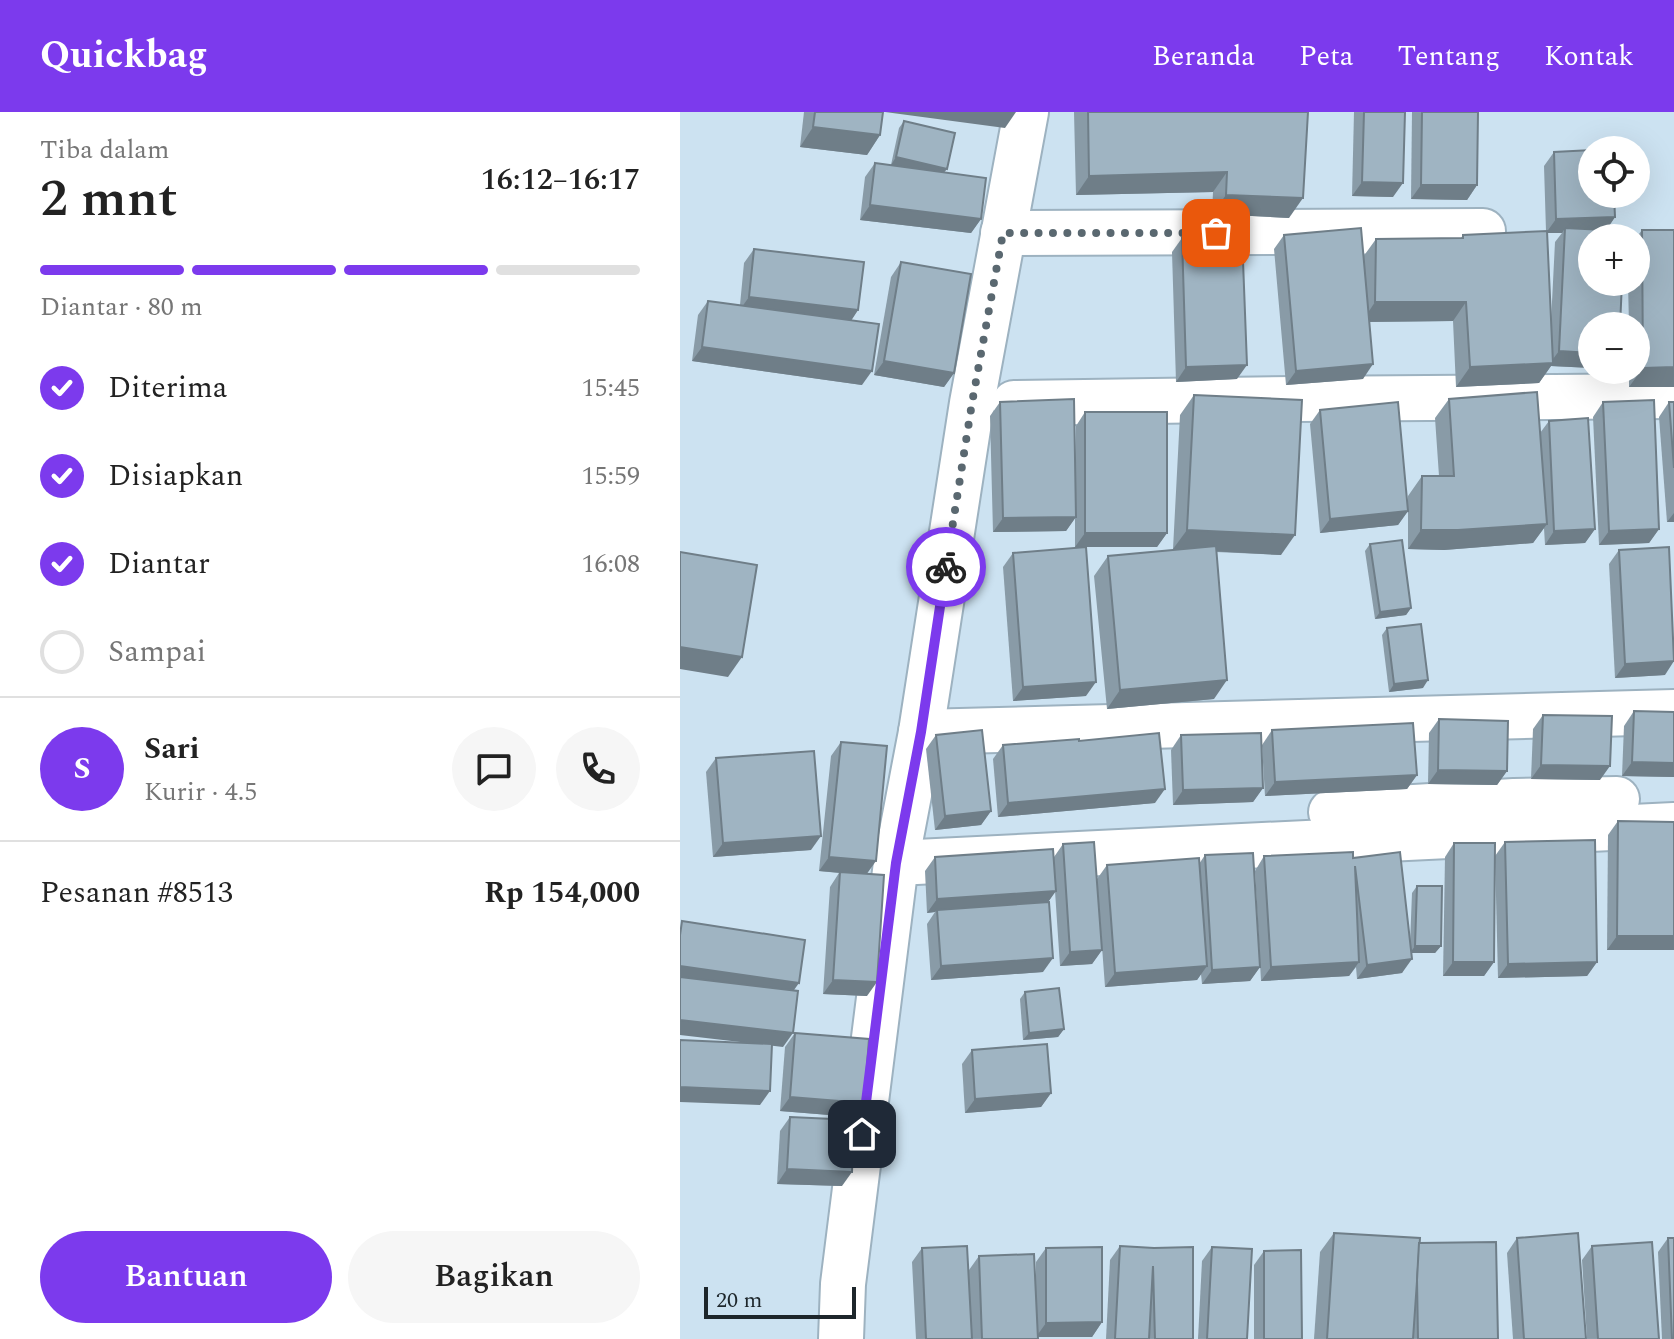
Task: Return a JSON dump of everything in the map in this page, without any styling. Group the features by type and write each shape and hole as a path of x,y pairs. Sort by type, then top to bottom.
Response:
{"street":[{"path":"841,1339 845,1269 899,850 921,732 972,403 1026,112"},
{"path":"1003,233 1483,231"},
{"path":"972,403 1674,396"},
{"path":"921,732 1674,712"},
{"path":"899,850 1514,801 1636,799"},
{"path":"899,850 1674,825"}],"building":[{"path":"815,112 883,112 880,135 813,127"},
{"path":"1088,112 1308,112 1303,198 1226,195 1227,172 1089,176"},
{"path":"1364,112 1405,112 1403,183 1362,182"},
{"path":"1422,112 1478,112 1477,185 1421,185"},
{"path":"904,121 955,133 947,169 896,157"},
{"path":"1578,151 1578,208 1615,208 1615,217 1556,219 1554,152"},
{"path":"875,163 986,178 981,219 870,205"},
{"path":"1361,228 1373,364 1296,371 1284,235"},
{"path":"1565,228 1578,229 1578,296 1621,296 1621,312 1578,312 1578,352 1559,351"},
{"path":"1650,230 1674,230 1674,367 1650,368 1650,312 1643,312 1642,296 1650,296"},
{"path":"1547,231 1553,363 1470,367 1466,302 1375,302 1376,239 1463,238 1463,235"},
{"path":"1242,235 1247,365 1186,367 1182,238"},
{"path":"754,249 864,262 858,310 749,297"},
{"path":"901,262 971,274 954,373 884,361"},
{"path":"708,301 879,324 872,371 702,347"},
{"path":"1537,392 1547,524 1421,530 1422,476 1454,476 1449,399"},
{"path":"1194,395 1302,400 1295,535 1187,530"},
{"path":"1074,399 1076,517 1003,518 1000,402"},
{"path":"1654,400 1659,529 1609,531 1603,402"},
{"path":"1398,402 1408,511 1330,519 1320,410"},
{"path":"1669,402 1674,402 1674,468"},
{"path":"1085,412 1167,412 1167,533 1085,533"},
{"path":"1588,418 1595,529 1554,531 1549,421"},
{"path":"1402,540 1411,608 1380,612 1370,544"},
{"path":"1216,546 1227,680 1120,690 1108,556"},
{"path":"1086,547 1096,682 1023,687 1013,553"},
{"path":"1669,547 1674,661 1625,664 1619,550"},
{"path":"680,552 757,565 742,657 680,647"},
{"path":"1421,624 1428,680 1394,684 1387,628"},
{"path":"1634,711 1674,712 1674,763 1632,762"},
{"path":"1543,715 1612,716 1610,766 1541,765"},
{"path":"1439,719 1508,721 1507,771 1438,770"},
{"path":"1413,723 1417,775 1275,782 1272,730"},
{"path":"982,730 991,811 945,816 936,735"},
{"path":"1159,733 1165,789 1008,803 1003,745"},
{"path":"1261,733 1263,788 1183,790 1181,735"},
{"path":"841,742 887,746 876,861 829,857"},
{"path":"814,751 821,836 723,843 716,758"},
{"path":"1618,821 1674,822 1674,936 1617,936"},
{"path":"1595,840 1597,962 1508,964 1505,842"},
{"path":"1094,842 1102,950 1070,952 1063,844"},
{"path":"1454,843 1495,843 1494,962 1453,962"},
{"path":"1053,849 1056,891 937,899 935,857"},
{"path":"1353,852 1353,858 1400,852 1412,959 1367,965 1355,866 1359,962 1271,967 1264,856"},
{"path":"1253,853 1260,967 1212,970 1205,855"},
{"path":"1199,858 1207,966 1115,973 1107,865"},
{"path":"840,872 884,875 877,982 833,980"},
{"path":"1417,886 1442,886 1441,946 1415,946"},
{"path":"1049,902 1053,958 941,966 937,910"},
{"path":"682,921 805,940 799,983 680,966"},
{"path":"680,977 798,991 793,1033 680,1020"},
{"path":"1059,988 1064,1029 1029,1033 1025,992"},
{"path":"795,1033 869,1039 864,1103 790,1097"},
{"path":"680,1040 772,1044 770,1091 680,1087"},
{"path":"1047,1044 1051,1093 975,1099 972,1050"},
{"path":"790,1117 854,1120 852,1172 787,1169"},
{"path":"1334,1233 1420,1238 1413,1339 1327,1339"},
{"path":"1578,1233 1586,1339 1524,1339 1517,1238"},
{"path":"1668,1238 1674,1238 1674,1339 1672,1339"},
{"path":"1496,1242 1498,1339 1418,1339 1419,1243"},
{"path":"1652,1242 1659,1339 1598,1339 1592,1246"},
{"path":"967,1246 972,1339 926,1339 922,1248"},
{"path":"1120,1246 1193,1247 1193,1339 1155,1339 1153,1266 1149,1339 1115,1339"},
{"path":"1102,1247 1102,1322 1046,1323 1046,1248"},
{"path":"1212,1247 1252,1249 1247,1339 1207,1339"},
{"path":"1301,1250 1302,1339 1264,1339 1264,1251"},
{"path":"1034,1254 1038,1339 982,1339 979,1256"}],"way so far":[{"path":"946,567 1003,233 1216,233"}],"route":[{"path":"862,1134 896,863 921,732 946,567"}]}
